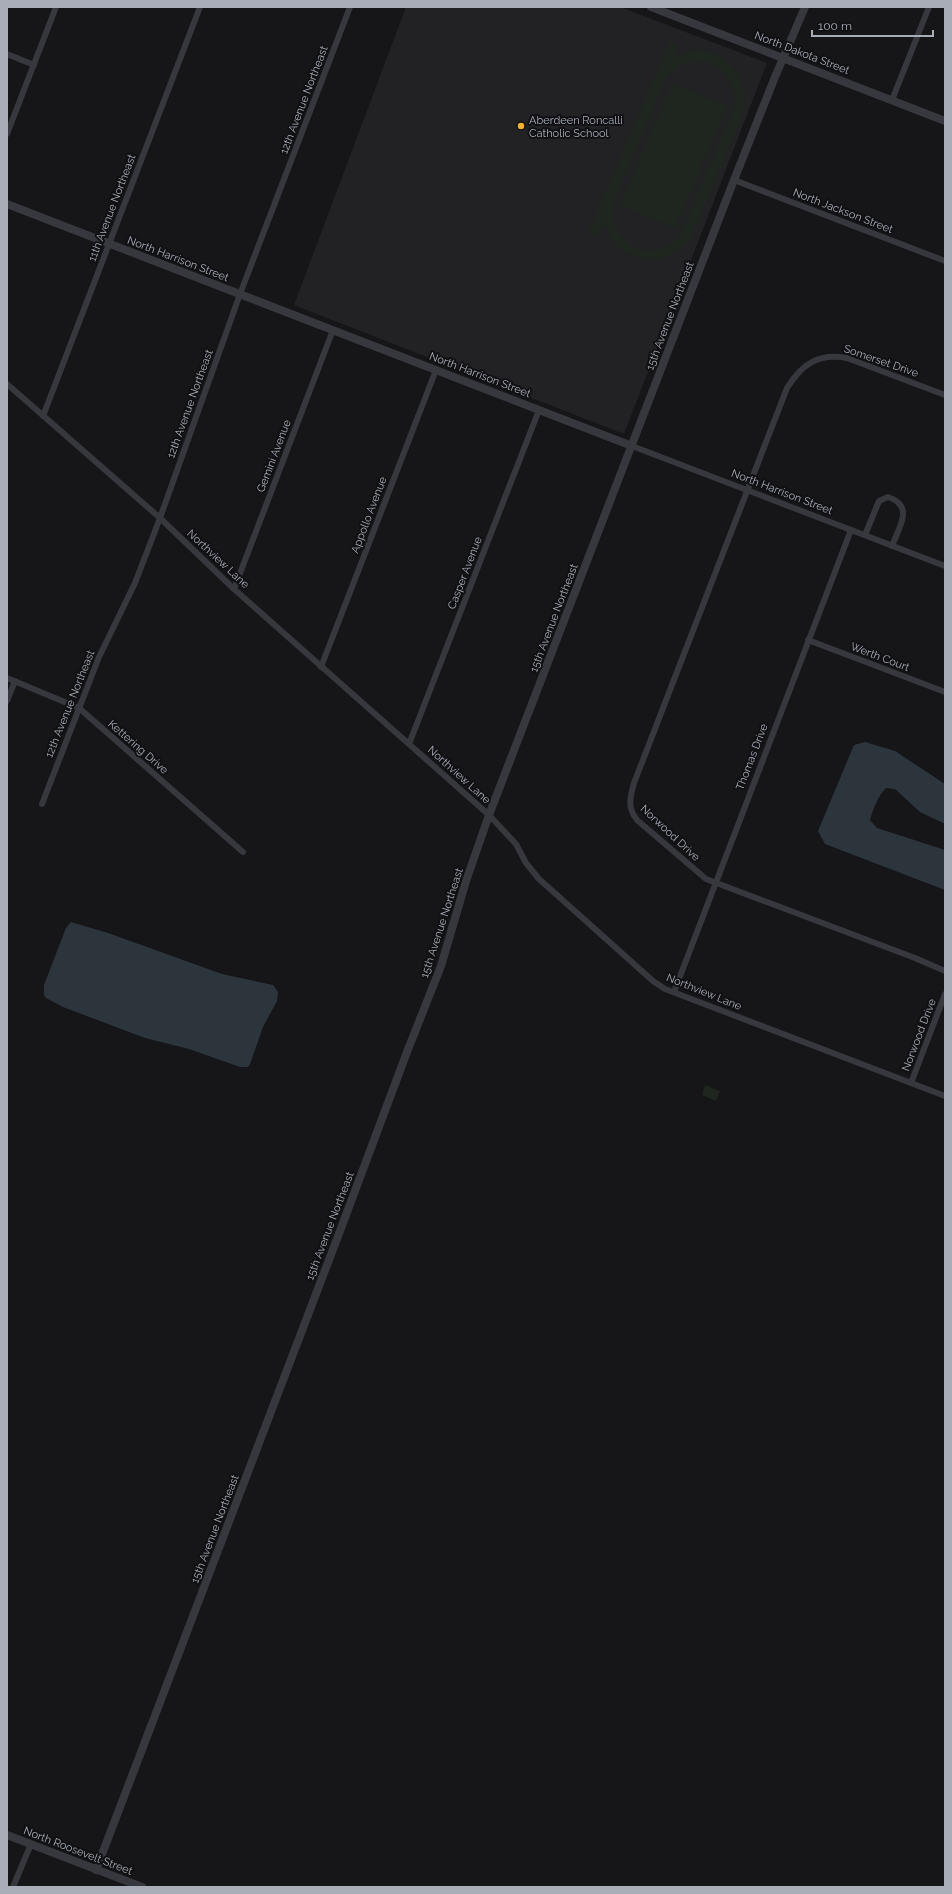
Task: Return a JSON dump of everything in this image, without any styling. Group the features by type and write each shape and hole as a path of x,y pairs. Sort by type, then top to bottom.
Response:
{"street":[{"path":"7,134 56,7"},
{"name":"11th Avenue Northeast","path":"43,416 200,7"},
{"name":"12th Avenue Northeast","path":"42,804 99,657 135,583 160,518 240,294 350,7"},
{"name":"North Dakota Street","path":"651,7 945,121"},
{"name":"15th Avenue Northeast","path":"96,1870 441,966 466,881 489,816 734,180 805,7"},
{"path":"892,100 929,7"},
{"path":"7,54 34,65"},
{"name":"North Jackson Street","path":"734,180 945,261"},
{"name":"North Harrison Street","path":"7,204 945,566"},
{"name":"Gemini Avenue","path":"234,589 333,330"},
{"name":"Somerset Drive","path":"747,490 787,388 795,375 814,360 830,356 847,358 945,395"},
{"name":"Appollo Avenue","path":"321,667 436,370"},
{"name":"Northview Lane","path":"7,384 160,518 234,589 489,816 516,844 526,863 539,880 653,981 674,992 945,1096"},
{"name":"Casper Avenue","path":"409,744 539,410"},
{"name":"Norwood Drive","path":"747,490 634,783 629,802 632,813 637,820 700,875 715,883 915,958 945,971"},
{"path":"864,535 879,501 888,497 898,500 903,507 903,516 892,546"},
{"name":"Thomas Drive","path":"674,992 851,530"},
{"name":"Werth Court","path":"808,640 945,692"},
{"name":"Kettering Drive","path":"7,678 78,708 243,852"},
{"path":"7,701 15,681"},
{"name":"Norwood Drive","path":"911,1083 945,994"},
{"name":"North Roosevelt Street","path":"7,1835 142,1887"},
{"path":"13,1887 31,1844"}],"shaded area":[{"path":"406,7 620,7 767,63 624,434 294,305"},
{"path":"670,41 678,45 673,59 688,52 703,51 716,55 728,62 737,73 742,87 744,102 741,118 690,239 680,249 668,255 655,258 642,258 630,254 619,246 610,236 604,223 599,235 589,231","holes":["703,61 711,64 723,72 732,84 735,99 734,107 681,234 671,244 659,250 646,250 635,247 625,240 617,229 613,216 614,201 664,81 676,69 691,62"]},
{"path":"672,83 727,106 675,228 620,205"},
{"path":"865,742 895,751 945,784 945,824 920,812 895,789 886,788 876,803 870,820 877,828 945,850 945,890 825,844 818,831 854,745"},
{"path":"71,922 108,933 222,974 273,985 278,992 277,1001 263,1027 248,1067 240,1067 189,1049 145,1038 63,1007 46,998 44,995 44,985 66,928"},
{"path":"705,1085 720,1091 716,1101 702,1095"}],"place":[{"name":"Aberdeen Roncalli Catholic School","path":"521,126"}]}
